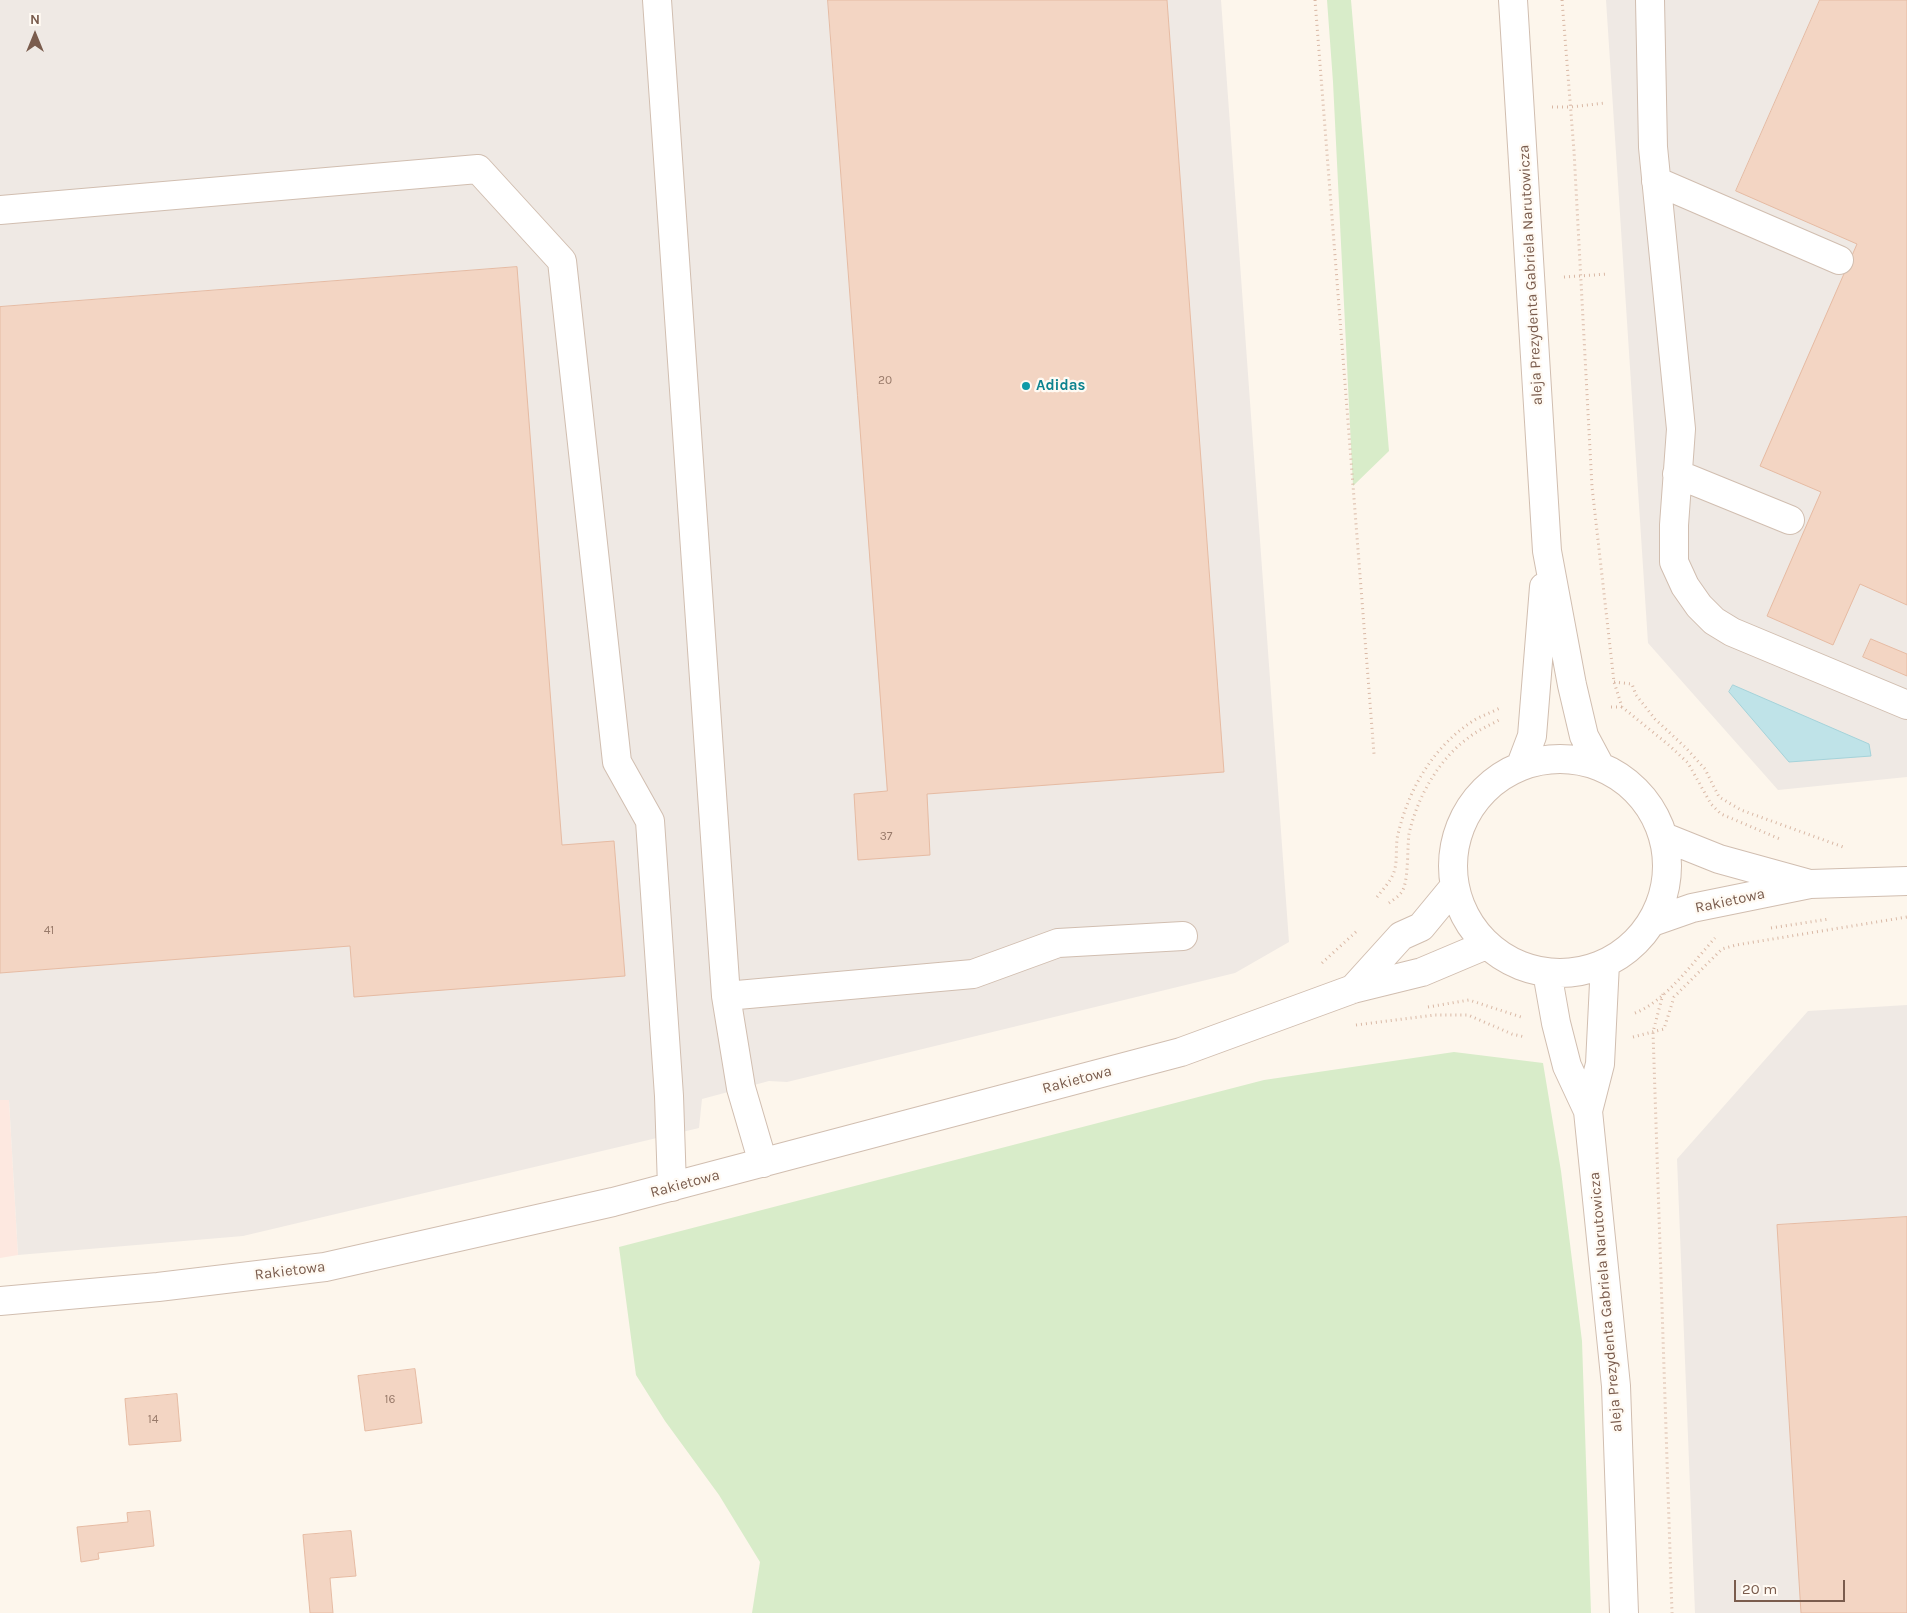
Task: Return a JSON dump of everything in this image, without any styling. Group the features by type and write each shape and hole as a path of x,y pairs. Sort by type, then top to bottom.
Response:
{"street":[{"path":"657,0 726,996 741,1088 763,1163"},
{"name":"aleja Prezydenta Gabriela Narutowicza","path":"1513,0 1547,551 1572,685 1584,736 1600,766"},
{"path":"1650,0 1653,147 1681,429 1674,525 1674,562 1685,586 1699,606 1714,621 1732,632 1907,705"},
{"path":"0,210 478,169 562,261 617,762 650,821 669,1096 672,1187"},
{"path":"1656,181 1840,260"},
{"path":"1678,474 1790,520"},
{"name":"aleja Prezydenta Gabriela Narutowicza","path":"1521,765 1532,736 1547,551"},
{"path":"1547,759 1574,759 1600,766 1622,778 1640,794 1655,814 1664,837 1668,859 1667,881 1662,903 1652,922 1634,944 1611,961 1585,971 1558,974 1533,970 1508,960 1486,945 1466,919 1454,887 1452,857 1459,828 1473,801 1495,780 1521,765 1547,759"},
{"name":"Rakietowa","path":"1664,837 1719,859 1810,884"},
{"name":"Rakietowa","path":"1652,922 1692,908 1810,884 1907,881"},
{"name":"Rakietowa","path":"1353,989 1401,936 1421,927 1454,887"},
{"path":"726,996 973,974 1058,943 1183,936"},
{"name":"Rakietowa","path":"0,1300 158,1287 325,1267 613,1202 1182,1052 1353,989 1422,972 1486,945"},
{"name":"aleja Prezydenta Gabriela Narutowicza","path":"1588,1111 1600,1064 1605,963"},
{"name":"aleja Prezydenta Gabriela Narutowicza","path":"1547,972 1568,1066 1588,1111 1616,1386 1624,1613"}],"path":[{"path":"1314,0 1374,754"},
{"path":"1562,0 1581,276 1592,487 1614,682 1622,707 1688,763 1711,804 1721,814"},
{"path":"1521,106 1570,107 1605,103"},
{"path":"1531,280 1608,274"},
{"path":"1614,682 1632,684 1636,695 1655,719 1705,769 1719,797 1741,810 1848,848"},
{"path":"1377,897 1395,871 1397,840 1402,818 1410,796 1427,765 1452,738 1476,719 1506,704"},
{"path":"1383,908 1402,892 1407,872 1407,851 1410,832 1426,785 1444,762 1467,738 1507,717"},
{"path":"1654,1032 1664,1029 1674,997 1722,949 1736,945 1907,917"},
{"path":"1320,965 1362,927"},
{"path":"1626,1016 1644,1009 1663,994 1716,937"},
{"path":"1663,994 1654,1032 1672,1613"},
{"path":"1469,1000 1523,1018"},
{"path":"1350,1026 1435,1015 1468,1015 1512,1034 1540,1040 1561,1040"}],"shaded area":[{"path":"0,0 1221,0 1289,942 1235,973 787,1082 769,1081 702,1099 699,1128 243,1236 18,1255 9,1100 0,1100"},
{"path":"1606,0 1907,0 1907,777 1778,790 1648,643"},
{"path":"1907,1005 1907,1613 1695,1613 1677,1159 1808,1011"},
{"path":"0,1100 9,1100 18,1255 0,1258"}],"green space":[{"path":"1327,0 1351,0 1389,451 1353,486 1333,82"},
{"path":"1454,1052 1543,1063 1561,1171 1582,1341 1591,1613 752,1613 760,1562 719,1495 665,1421 636,1375 619,1247 1264,1080"}],"water":[{"path":"1733,685 1869,744 1871,756 1789,762 1729,692"}],"building":[{"name":"Adidas","path":"828,0 1167,0 1224,772 927,794 930,855 858,860 854,794 887,791"},
{"path":"1820,0 1907,0 1907,605 1860,584 1833,645 1767,616 1821,492 1760,466 1857,244 1736,191"},
{"path":"517,267 562,845 614,841 625,976 354,997 350,946 0,973 0,307"},
{"path":"1871,639 1907,654 1907,676 1863,657"},
{"path":"1907,1217 1907,1613 1801,1613 1777,1225"},
{"path":"415,1369 422,1423 365,1431 358,1376"},
{"path":"177,1394 181,1441 129,1445 125,1399"},
{"path":"150,1511 154,1546 98,1553 99,1559 81,1562 77,1527 128,1522 127,1513"},
{"path":"351,1531 356,1576 330,1578 333,1613 310,1613 303,1535"}],"place":[{"name":"Adidas","path":"1026,386"}]}
